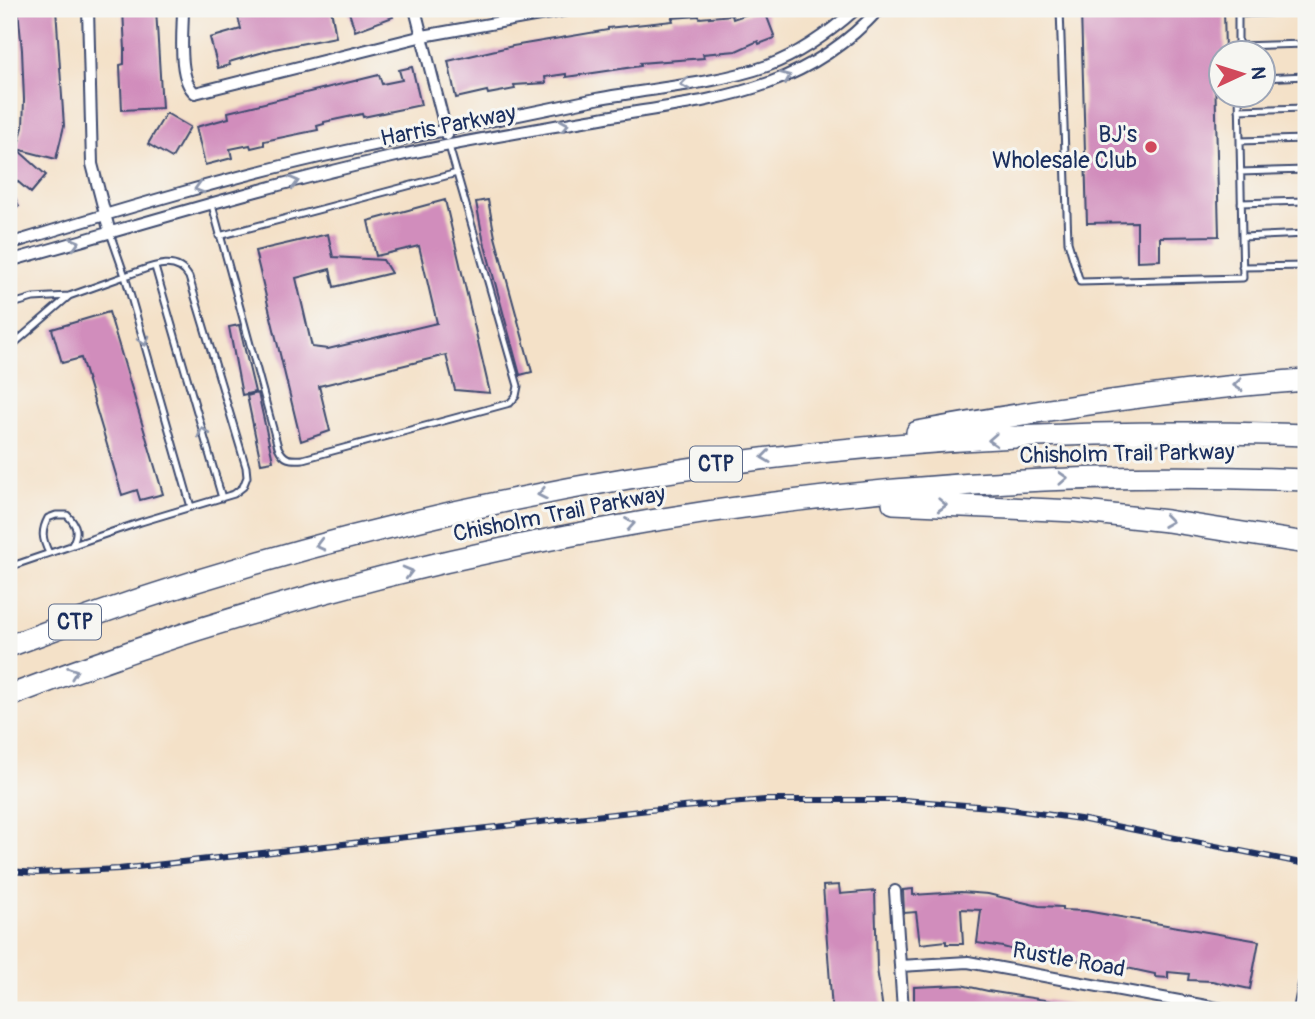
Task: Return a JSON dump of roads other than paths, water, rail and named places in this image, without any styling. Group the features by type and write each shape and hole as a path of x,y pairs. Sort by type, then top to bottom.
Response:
{"highway":[{"path":"800,453 1013,415 1233,385 1306,380"},
{"name":"Chisholm Trail Parkway","path":"9,646 205,578 285,554 434,516 667,471 800,453 940,442 1115,434 1306,435"},
{"name":"Chisholm Trail Parkway","path":"9,696 182,634 436,565 600,529 800,500 1006,481 1166,476 1306,480"},
{"path":"800,500 1074,511 1167,521 1306,543"}],"street":[{"path":"88,9 92,164 110,233"},
{"path":"183,9 184,77 188,88 195,93 423,36 573,9"},
{"path":"415,9 449,145"},
{"name":"Harris Parkway","path":"9,244 241,176 598,99 723,79 769,65 802,49 836,27 856,9"},
{"name":"Harris Parkway","path":"9,261 317,176 449,145 724,97 762,87 803,70 832,51 862,28 879,9"},
{"path":"895,891 903,1010"},
{"name":"Rustle Road","path":"900,966 968,962 1228,1010"},
{"path":"1299,1010 1306,982"}],"lane":[{"path":"1060,9 1068,242 1080,282 1243,278 1239,110 1306,108"},
{"path":"1238,38 1238,11 1306,11"},
{"path":"1276,46 1306,44"},
{"path":"1276,77 1306,76"},
{"path":"1240,141 1306,139"},
{"path":"212,205 282,455 289,460 303,460 510,403 516,396 517,386 449,145"},
{"path":"1240,172 1306,170"},
{"path":"219,236 457,173"},
{"path":"1241,203 1306,201"},
{"path":"110,233 125,276 191,507"},
{"path":"1241,237 1306,234"},
{"path":"9,305 33,298 69,296 164,264 174,264 184,269 189,277 247,477 243,487 234,494 9,567"},
{"path":"1242,267 1306,266"},
{"path":"155,267 222,498"},
{"path":"9,348 69,296"},
{"path":"49,553 43,540 43,527 48,518 56,515 67,515 74,522 77,535 72,545"}],"railway":[{"path":"9,871 37,873 119,869 649,810 765,800 904,800 1002,808 1080,819 1306,864"}],"place":[{"name":"BJ's Wholesale Club","path":"1151,147"}]}
